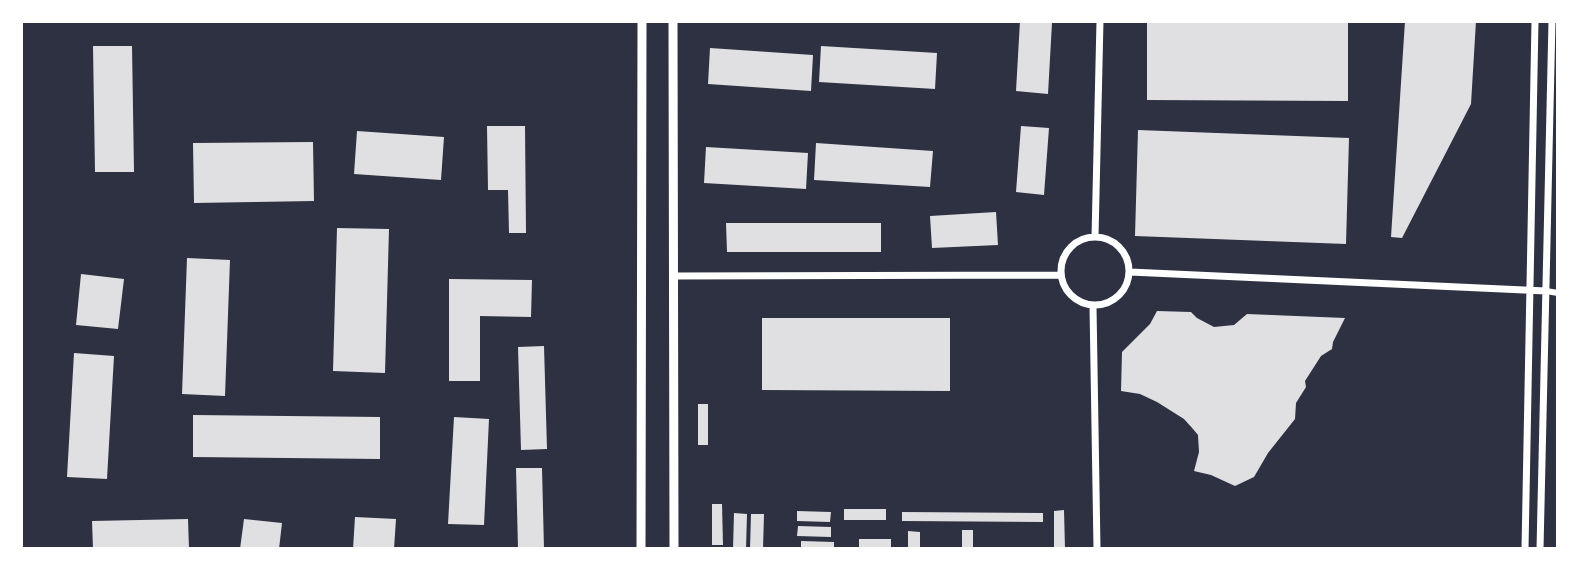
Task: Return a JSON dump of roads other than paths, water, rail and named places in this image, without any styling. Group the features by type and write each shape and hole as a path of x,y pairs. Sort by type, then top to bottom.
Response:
{"main road":[{"path":"641,549 642,21"},
{"path":"673,21 674,549"}],"street":[{"path":"1095,237 1100,21"},
{"path":"1525,549 1535,21"},
{"path":"1540,549 1552,21"},
{"path":"1095,237 1115,243 1128,261 1130,271 1123,292 1115,300 1105,305 1093,306 1081,303 1064,287 1061,263 1074,243 1095,237"},
{"path":"1130,271 1558,293"},
{"path":"673,276 1061,275"},
{"path":"1093,306 1097,549"}]}
